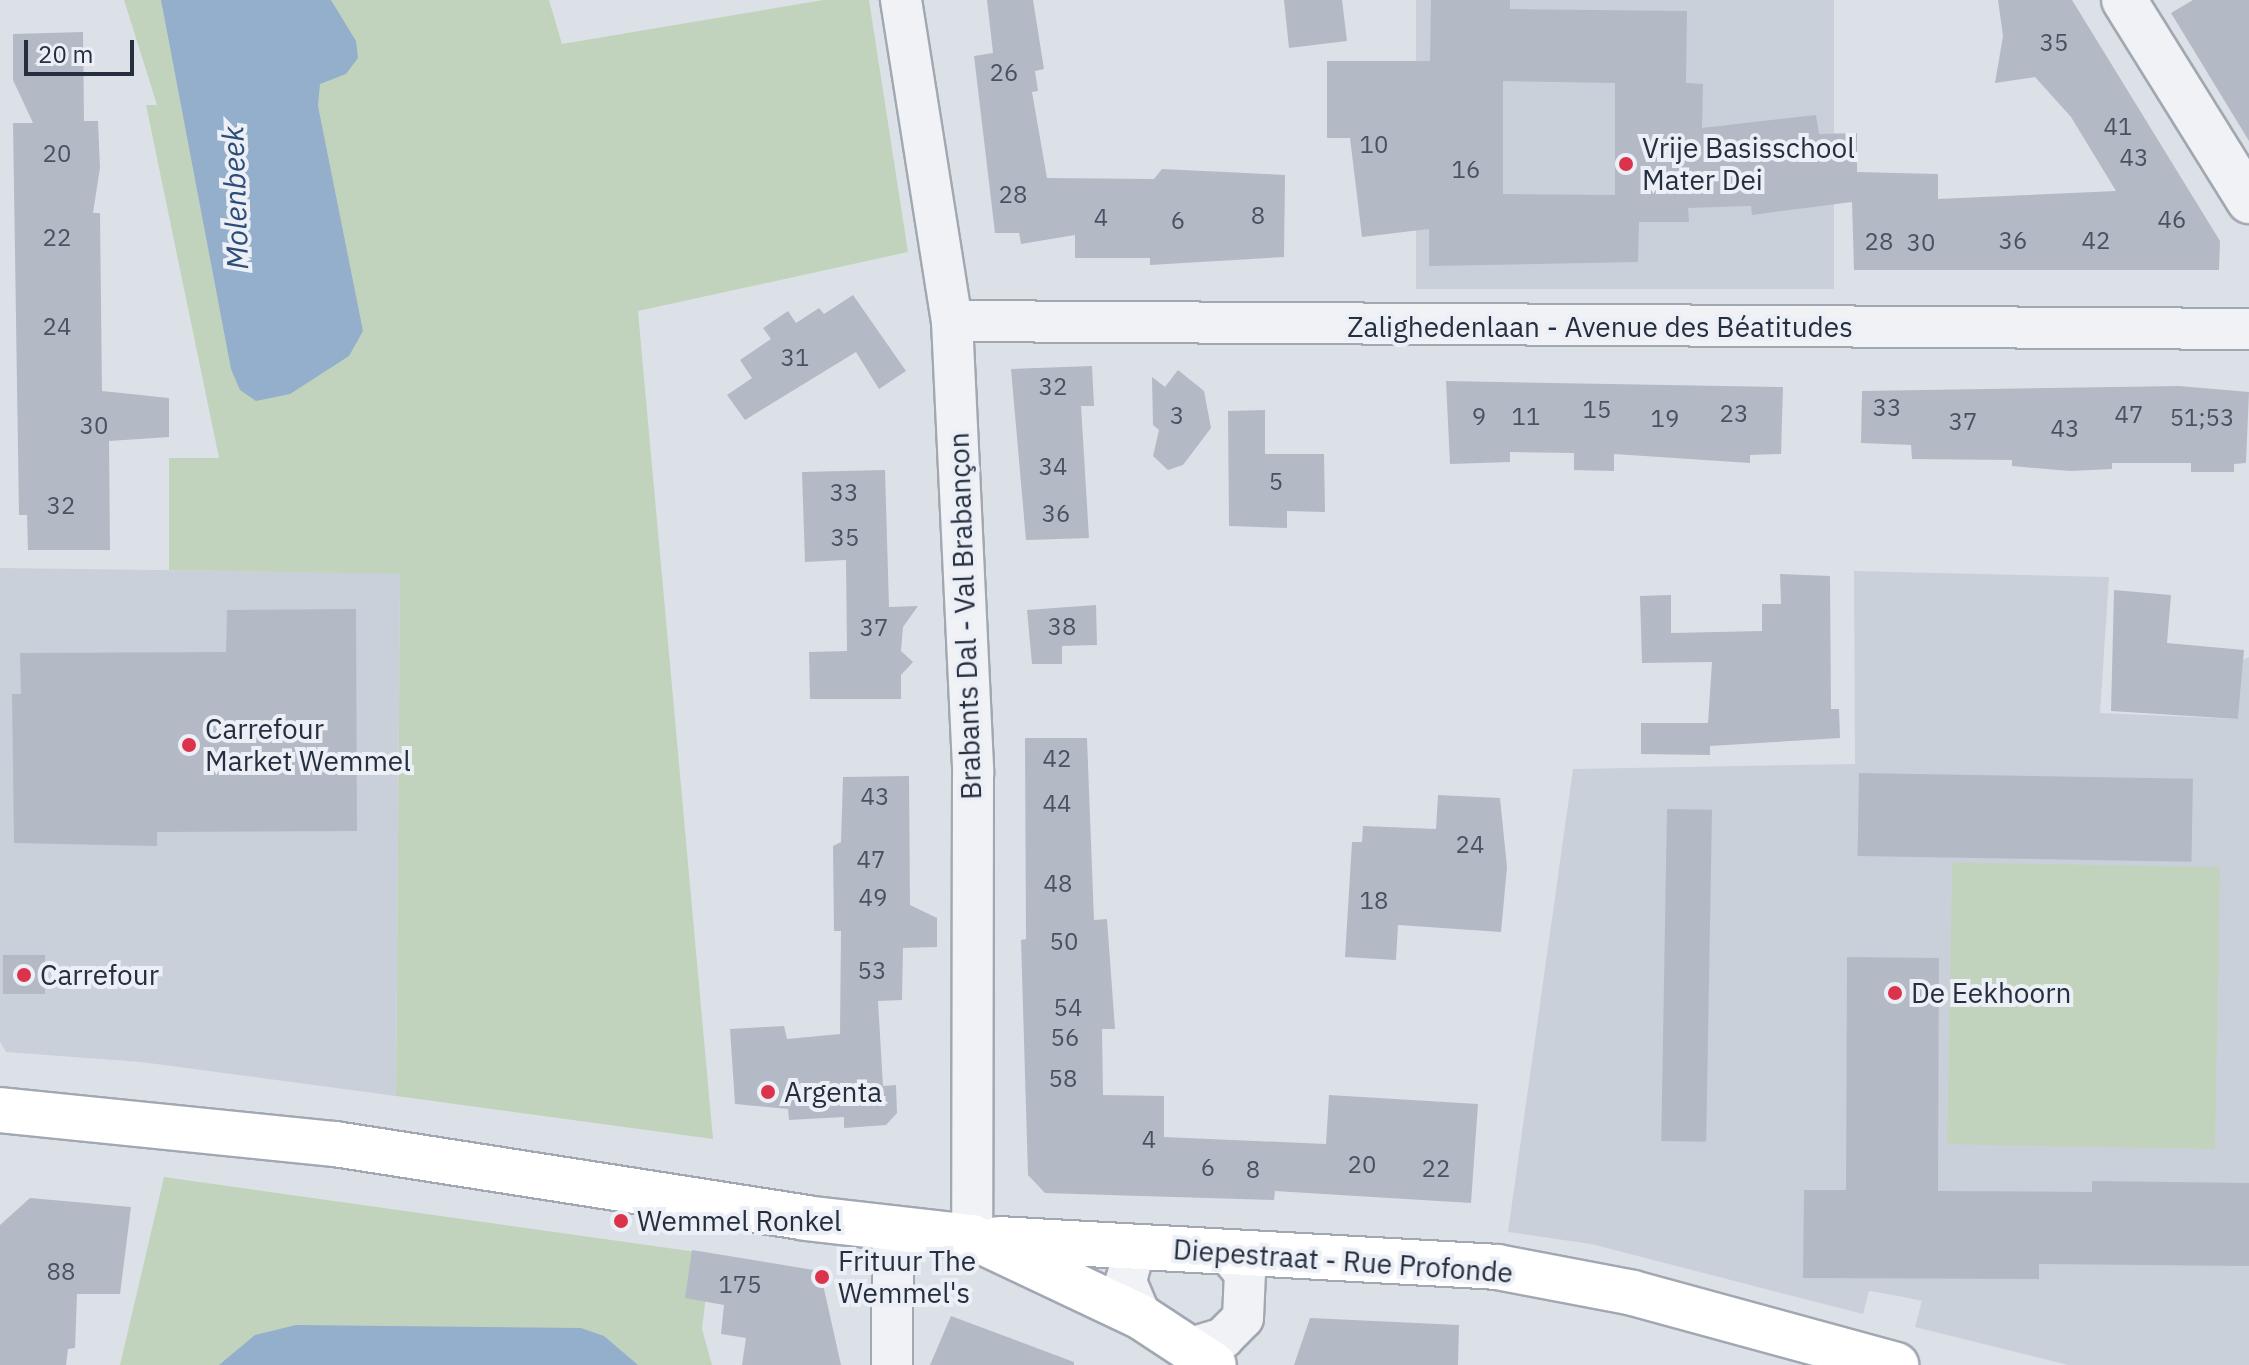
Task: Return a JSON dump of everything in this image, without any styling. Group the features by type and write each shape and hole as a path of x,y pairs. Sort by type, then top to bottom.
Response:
{"main road":[{"path":"0,1110 335,1144 972,1237 1141,1317 1202,1357"},
{"name":"Diepestraat - Rue Profonde","path":"972,1237 1497,1267 1633,1293 1896,1365"}],"street":[{"name":"Brabants Dal - Val Brabançon","path":"901,0 952,321 973,774 972,1237"},
{"path":"2124,0 2249,201"},
{"name":"Zalighedenlaan - Avenue des Béatitudes","path":"952,321 2249,329"},
{"path":"892,1365 893,1227"},
{"path":"1141,1317 1126,1281 1132,1259 1143,1249"},
{"path":"1202,1357 1243,1318 1245,1273 1225,1250"}],"shaded area":[{"name":"Vrije Basisschool Mater Dei","path":"1416,0 1834,0 1834,289 1416,289"},
{"path":"0,568 400,573 396,1096 141,1062 6,1052 0,1042"},
{"name":"De Eekhoorn","path":"1854,571 2109,577 2100,713 2238,719 2243,660 2249,657 2249,1365 2068,1365 1915,1327 1922,1301 1869,1291 1863,1314 1591,1244 1508,1232 1573,769 1855,764"}],"green space":[{"path":"124,0 549,0 562,44 823,0 869,0 908,252 638,311 713,1139 396,1096 400,574 169,570 169,458 219,458 146,105 157,105"},
{"path":"1952,862 2220,867 2215,1149 1947,1144"},
{"path":"164,1177 711,1254 702,1329 712,1365 120,1365"}],"water":[{"name":"Molenbeek","path":"161,0 331,0 356,41 358,58 346,74 320,84 318,106 363,331 349,356 290,394 256,401 240,390 231,369"},
{"path":"296,1325 581,1328 604,1336 638,1365 219,1365 255,1335"}],"building":[{"path":"987,0 1033,0 1044,69 1035,71 1038,91 1032,92 1047,178 1154,179 1162,169 1285,175 1284,257 1150,265 1150,258 1075,258 1075,235 1021,244 1019,233 995,233 974,56 993,53"},
{"path":"1284,0 1342,0 1347,41 1289,48"},
{"path":"1431,0 1510,0 1510,9 1687,11 1686,83 1703,84 1702,128 1816,115 1819,134 1857,133 1857,172 1938,174 1938,199 2116,191 2071,117 2035,77 1995,83 2003,36 1998,0 2072,0 2220,241 2219,270 1854,270 1852,202 1752,215 1751,206 1688,208 1689,222 1639,222 1638,262 1429,266 1429,229 1362,237 1350,138 1327,138 1327,61 1430,61","holes":["1503,81 1615,83 1615,195 1503,194"]},
{"path":"2193,0 2249,0 2249,141 2171,13"},
{"path":"83,32 84,121 98,121 100,168 93,213 100,213 102,391 169,398 169,437 109,441 110,550 28,550 27,515 19,515 13,123 33,123 13,80 13,34"},
{"path":"853,295 906,371 879,389 856,352 745,420 727,395 752,378 740,360 771,339 763,328 788,311 796,323 819,308 824,314"},
{"path":"1092,366 1094,406 1081,406 1089,538 1026,540 1011,369"},
{"path":"1178,370 1204,391 1211,428 1183,465 1168,470 1153,456 1159,430 1153,425 1152,377 1165,387"},
{"path":"1446,381 1783,387 1781,454 1750,455 1750,463 1614,454 1614,471 1574,470 1574,453 1510,452 1510,462 1450,464"},
{"path":"2179,386 2249,392 2246,463 2234,464 2234,472 2191,472 2191,463 2112,463 2112,469 2070,471 2012,466 2012,460 1912,459 1911,445 1861,443 1862,391"},
{"path":"1265,410 1265,454 1324,454 1325,512 1287,511 1287,528 1229,526 1228,411"},
{"path":"885,470 889,607 918,606 903,627 901,651 913,662 901,675 901,699 810,699 809,652 847,651 846,560 805,562 802,472"},
{"path":"1780,574 1830,576 1831,709 1839,709 1840,738 1710,746 1710,755 1641,754 1641,723 1708,723 1712,662 1642,663 1640,596 1671,595 1671,633 1762,631 1762,604 1781,604"},
{"path":"2114,590 2171,595 2167,643 2244,650 2238,719 2111,711"},
{"path":"1096,605 1097,645 1062,646 1062,664 1032,664 1027,610"},
{"name":"Carrefour Market Wemmel","path":"356,609 357,831 157,832 157,846 14,843 12,694 21,694 20,653 226,652 227,610"},
{"path":"1025,738 1087,738 1094,920 1107,919 1115,1029 1102,1029 1103,1095 1164,1096 1164,1137 1326,1144 1329,1095 1478,1104 1471,1203 1275,1191 1274,1200 1045,1193 1028,1175 1021,940 1026,939"},
{"path":"1859,773 2193,779 2192,862 1858,856"},
{"path":"909,776 910,905 937,918 937,947 903,948 902,1000 878,1001 883,1086 896,1085 897,1113 886,1125 844,1128 844,1117 789,1120 788,1109 735,1104 730,1029 784,1026 787,1039 840,1034 841,931 834,931 833,846 841,842 843,777"},
{"path":"1438,795 1500,798 1507,867 1501,932 1398,925 1396,960 1345,957 1352,842 1362,842 1363,826 1436,829"},
{"path":"1667,809 1712,810 1706,1142 1661,1141"},
{"name":"Carrefour","path":"3,955 45,955 45,994 3,994"},
{"path":"1847,957 1939,958 1938,1191 2092,1192 2092,1181 2249,1183 2249,1266 2039,1264 2039,1279 1803,1278 1804,1190 1846,1190"},
{"path":"30,1198 131,1207 120,1294 77,1294 75,1348 68,1349 66,1365 0,1365 0,1225"},
{"path":"692,1250 820,1271 841,1365 742,1365 746,1338 721,1334 724,1305 685,1298"},
{"path":"951,1316 1074,1362 1074,1365 930,1365"},
{"path":"1310,1318 1459,1325 1458,1365 1294,1365"}],"place":[{"name":"Vrije Basisschool Mater Dei","path":"1626,164"},
{"name":"Carrefour Market Wemmel","path":"189,745"},
{"name":"Carrefour","path":"24,975"},
{"name":"De Eekhoorn","path":"1895,993"},
{"name":"Argenta","path":"768,1092"},
{"name":"Wemmel Ronkel","path":"621,1221"},
{"name":"Frituur The Wemmel's","path":"822,1277"}]}
